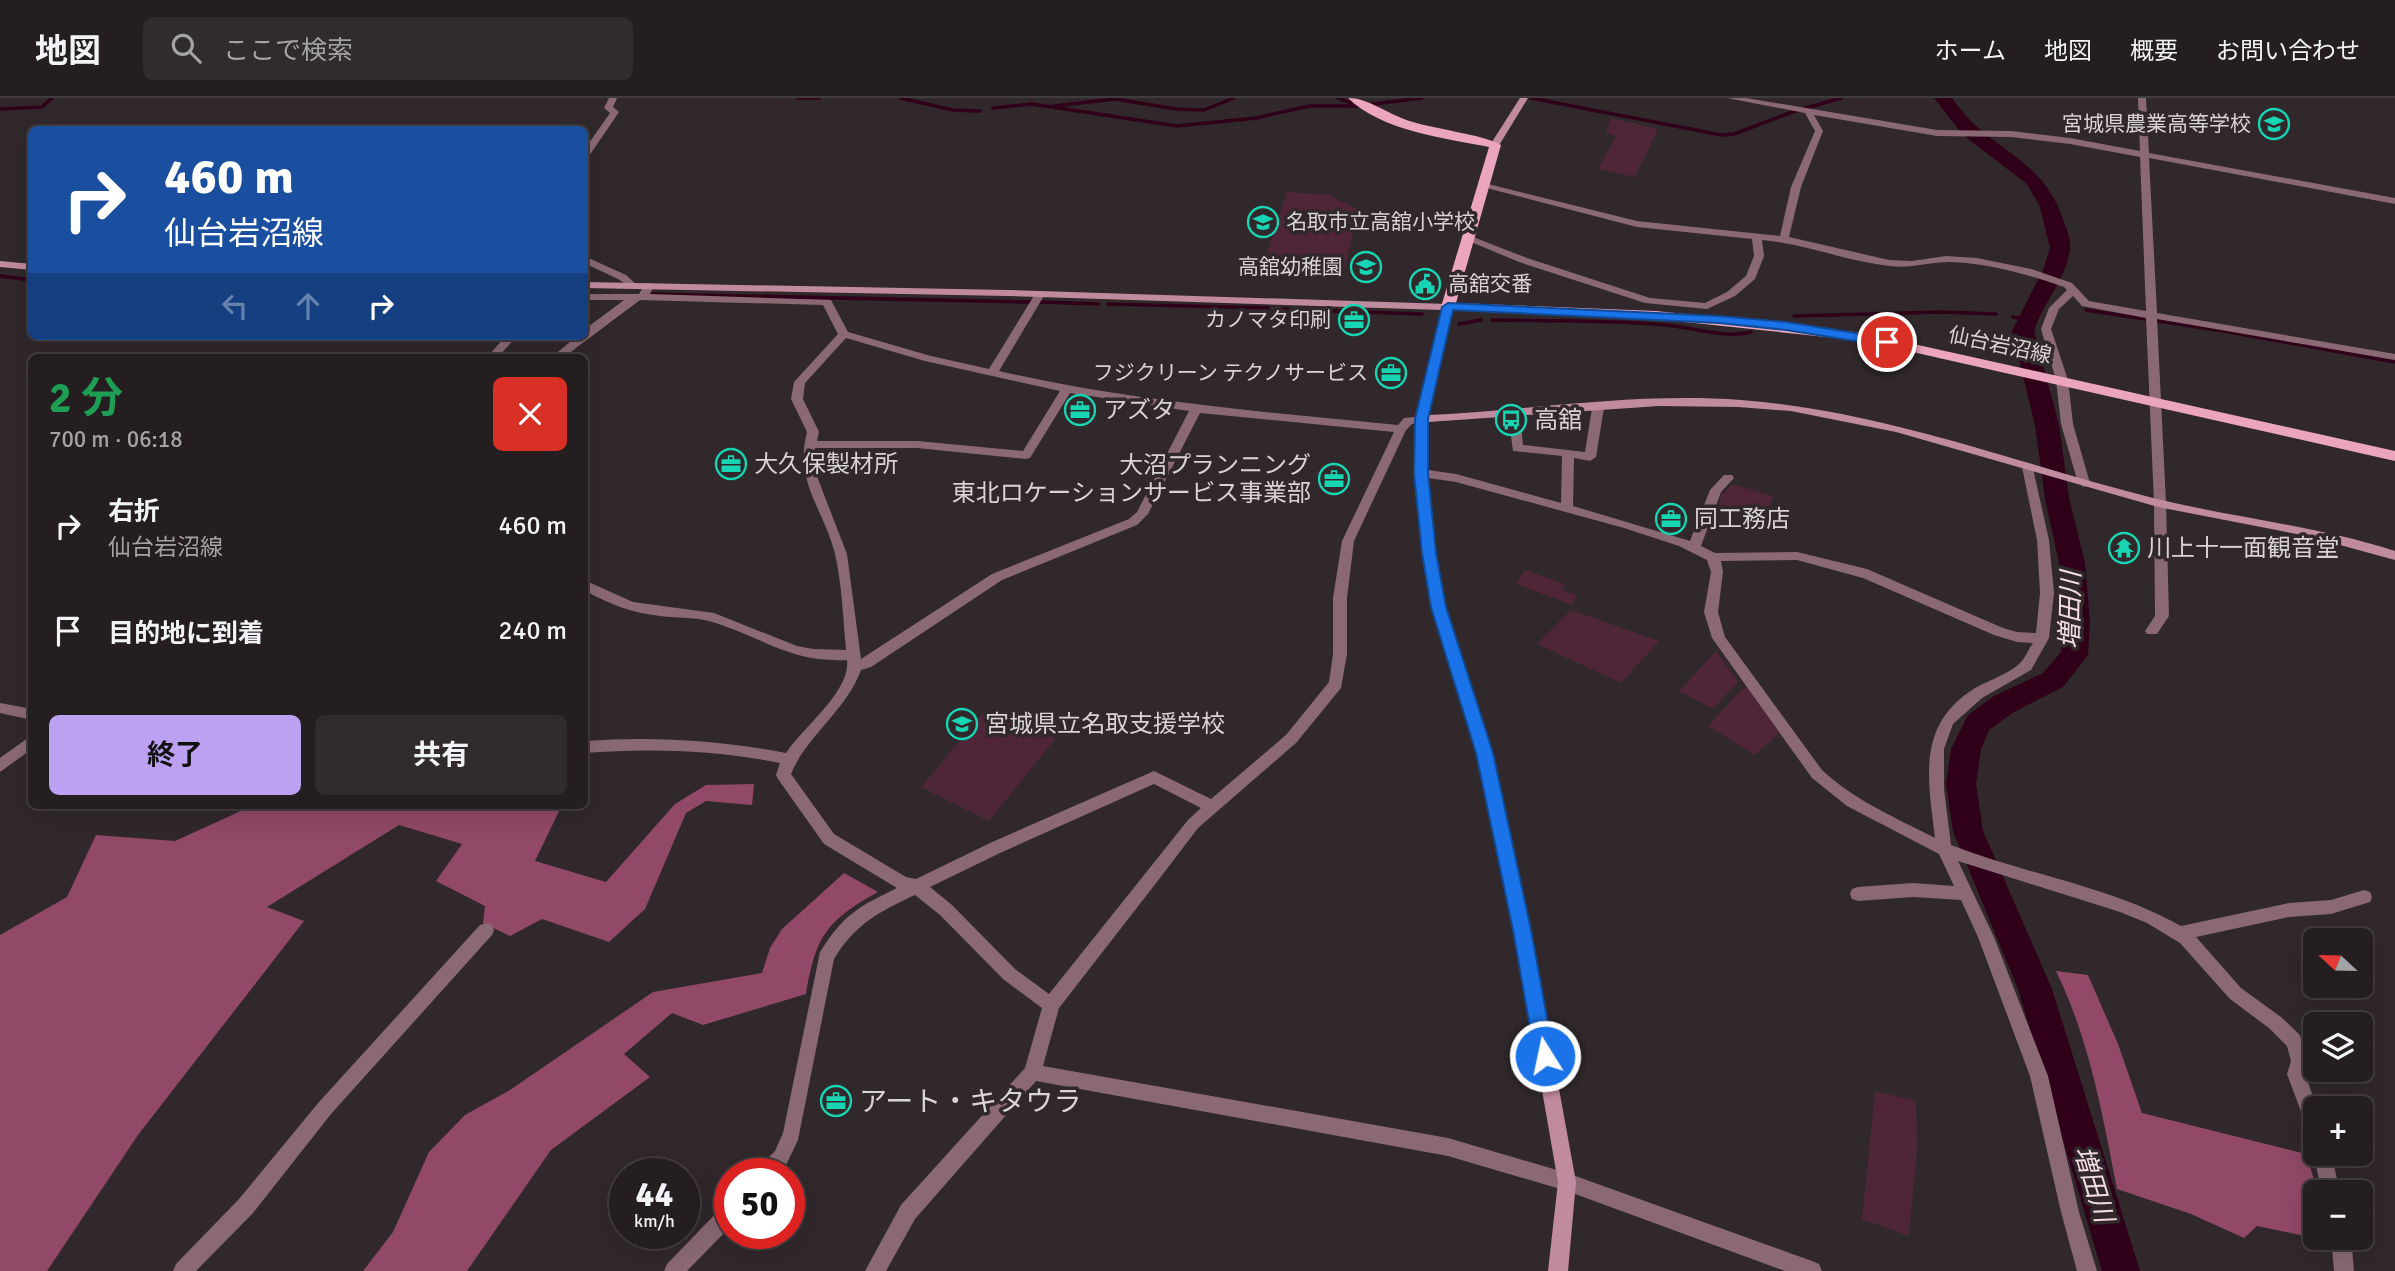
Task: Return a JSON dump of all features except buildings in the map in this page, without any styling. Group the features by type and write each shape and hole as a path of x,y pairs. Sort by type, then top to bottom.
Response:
{"main road":[{"path":"1355,100 1368,108 1419,128 1495,145 1448,307"},
{"name":"仙台岩沼線","path":"1448,307 1613,312 1786,326 1864,337 2395,456"}],"street":[{"path":"588,151 615,112 611,109 614,98"},
{"path":"1495,145 1524,98"},
{"path":"1731,98 1937,133 2048,138 2395,201"},
{"path":"2142,98 2160,503 2162,616 2151,631"},
{"path":"1783,239 1791,221 1790,205 1796,187 1810,159 1819,131 1803,110"},
{"path":"1484,186 1637,224 1783,239 1889,263 1912,264 1960,259 2031,272 2071,288 2086,304 2151,318 2395,357"},
{"path":"1613,312 1620,301 1707,306 1731,294 1751,277 1759,256 1757,237"},
{"path":"1469,239 1523,260 1649,301"},
{"path":"588,260 642,292"},
{"path":"0,264 28,267"},
{"path":"588,285 642,292 827,302 844,334 929,359 992,373 1067,389 1196,409 1401,429"},
{"path":"2071,288 2054,308 2046,329 2060,379 2080,482"},
{"path":"588,333 642,292"},
{"path":"588,297 642,292 1040,294 1448,307 1422,419 1421,473 1429,553 1438,607 1484,753 1522,930 1567,1182 1558,1271"},
{"path":"992,373 1040,294"},
{"path":"844,334 800,382 797,399 813,432 808,445 808,461 817,495 841,554 854,661 851,680 815,730 788,759 783,775 829,839 902,883 916,886 946,910 1009,974 1051,1005"},
{"path":"495,354 508,340"},
{"path":"561,354 579,340"},
{"path":"808,445 868,441 944,444 1026,456 1067,389"},
{"path":"875,1271 908,1212 1033,1072 1051,1005 1164,860 1193,824 1291,739 1336,684 1340,654 1340,598 1348,541 1401,429 1408,421 1684,403 1789,407 1877,425 2160,503 2356,544 2395,556"},
{"path":"1514,414 1516,453 1568,453 1590,457 1598,408"},
{"path":"588,586 614,602 650,610 687,612 712,617 808,656 866,663 997,577 1133,522 1142,514 1196,409"},
{"path":"1567,509 1568,453"},
{"path":"2030,468 2043,540 2047,593 2042,638 2026,666 1968,701 1953,714 1943,729 1936,765 1949,851 2009,994 2039,1076 2070,1212 2087,1271"},
{"path":"1421,473 1457,478 1639,529 1713,557 1797,556 1867,574 1999,632 2017,637 2042,638"},
{"path":"1694,548 1716,490 1728,478"},
{"path":"1713,557 1717,572 1711,612 1719,638 1817,774 1843,797 1949,851 2130,909 2180,933 2236,995 2286,1030 2299,1050 2300,1065 2296,1074 2304,1096"},
{"path":"0,708 28,714"},
{"path":"0,766 28,744"},
{"path":"588,747 615,744 742,749 788,759"},
{"path":"780,1158 792,1134 826,957 841,933 866,911 1154,776 1212,807"},
{"path":"1858,894 1913,890 1966,894"},
{"path":"2180,933 2289,910 2331,907 2364,897"},
{"path":"183,1271 246,1206 299,1144 325,1108 486,930"},
{"path":"1033,1072 1448,1147 1567,1182 1812,1271"},
{"path":"674,1271 714,1230"},
{"path":"2342,1250 2344,1271"}],"shaded area":[{"path":"1611,118 1658,129 1635,177 1598,169 1616,136 1606,133"},
{"path":"1287,192 1329,195 1359,210 1343,275 1271,269 1264,263"},
{"path":"1732,484 1773,496 1767,519 1719,505 1721,495"},
{"path":"1525,570 1565,584 1562,590 1577,595 1572,605 1516,584"},
{"path":"1571,610 1659,641 1621,683 1537,644"},
{"path":"1716,651 1738,682 1713,709 1679,691"},
{"path":"1748,687 1779,733 1755,755 1708,726 1741,690"},
{"path":"986,709 1056,738 989,821 921,787"},
{"path":"754,784 752,805 706,801 686,813 645,909 609,942 542,919 510,936 483,923 485,906 436,881 462,844 399,825 267,907 304,921 138,1135 47,1271 0,1271 0,935 67,897 96,835 175,841 245,809 560,809 535,861 606,882 675,804 706,785"},
{"path":"844,873 878,892 846,912 826,932 814,958 806,994 703,1025 672,1013 624,1054 650,1077 551,1150 467,1271 363,1271 393,1232 429,1152 465,1115 510,1090 653,992 762,973 770,948 782,929"},
{"path":"2056,971 2088,975 2118,1044 2142,1113 2303,1153 2303,1166 2310,1166 2314,1180 2303,1180 2303,1236 2257,1226 2244,1238 2191,1214 2117,1189 2100,1105 2068,997"},
{"path":"1875,1091 1916,1101 1917,1149 1909,1236 1862,1219"}],"waterway":[{"path":"0,109 42,107 52,98"},
{"path":"798,98 819,98"},
{"path":"900,98 953,110 980,111"},
{"path":"1054,106 1115,99 1176,109 1204,110 1234,98"},
{"path":"1338,98 1357,105"},
{"path":"993,108 1032,104 1177,126 1256,118 1309,106 1358,106 1422,98"},
{"path":"1531,98 1721,135 1734,134 1792,112 1841,98"},
{"name":"増田川","path":"1943,98 1969,131 2034,180 2050,207 2060,241 2053,270 2023,331 2047,425 2057,498 2072,563 2077,622 2074,655 2053,680 2004,704 1978,723 1966,749 1961,784 1968,831 2035,989 2121,1271"},
{"path":"0,276 28,280"},
{"path":"648,294 1032,302"},
{"path":"1040,302 1098,304"},
{"path":"1108,304 1268,308"},
{"path":"1277,309 1422,314"},
{"path":"2086,310 2224,331 2395,362"},
{"path":"1794,316 1942,312 1996,314"},
{"path":"2013,317 2026,319"},
{"path":"1459,324 1481,320"},
{"path":"1492,320 1622,322 1730,334 1751,332"}],"place":[{"name":"宮城県農業高等学校","path":"2274,124"},
{"name":"名取市立高舘小学校","path":"1263,222"},
{"name":"高舘幼稚園","path":"1366,267"},
{"name":"高舘交番","path":"1425,284"},
{"name":"カノマタ印刷","path":"1354,320"},
{"name":"フジクリーン テクノサービス","path":"1391,373"},
{"name":"アズタ","path":"1080,410"},
{"name":"高舘","path":"1511,420"},
{"name":"大久保製材所","path":"731,464"},
{"name":"大沼プランニング 東北ロケーションサービス事業部","path":"1334,479"},
{"name":"同工務店","path":"1671,519"},
{"name":"川上十一面観音堂","path":"2124,548"},
{"name":"宮城県立名取支援学校","path":"962,724"},
{"name":"アート・キタウラ","path":"836,1101"}],"route":[{"path":"1545,1056 1522,930 1484,753 1438,607 1429,553 1421,473 1422,419 1448,307 1655,314 1719,319 1786,326 1887,342"}]}
